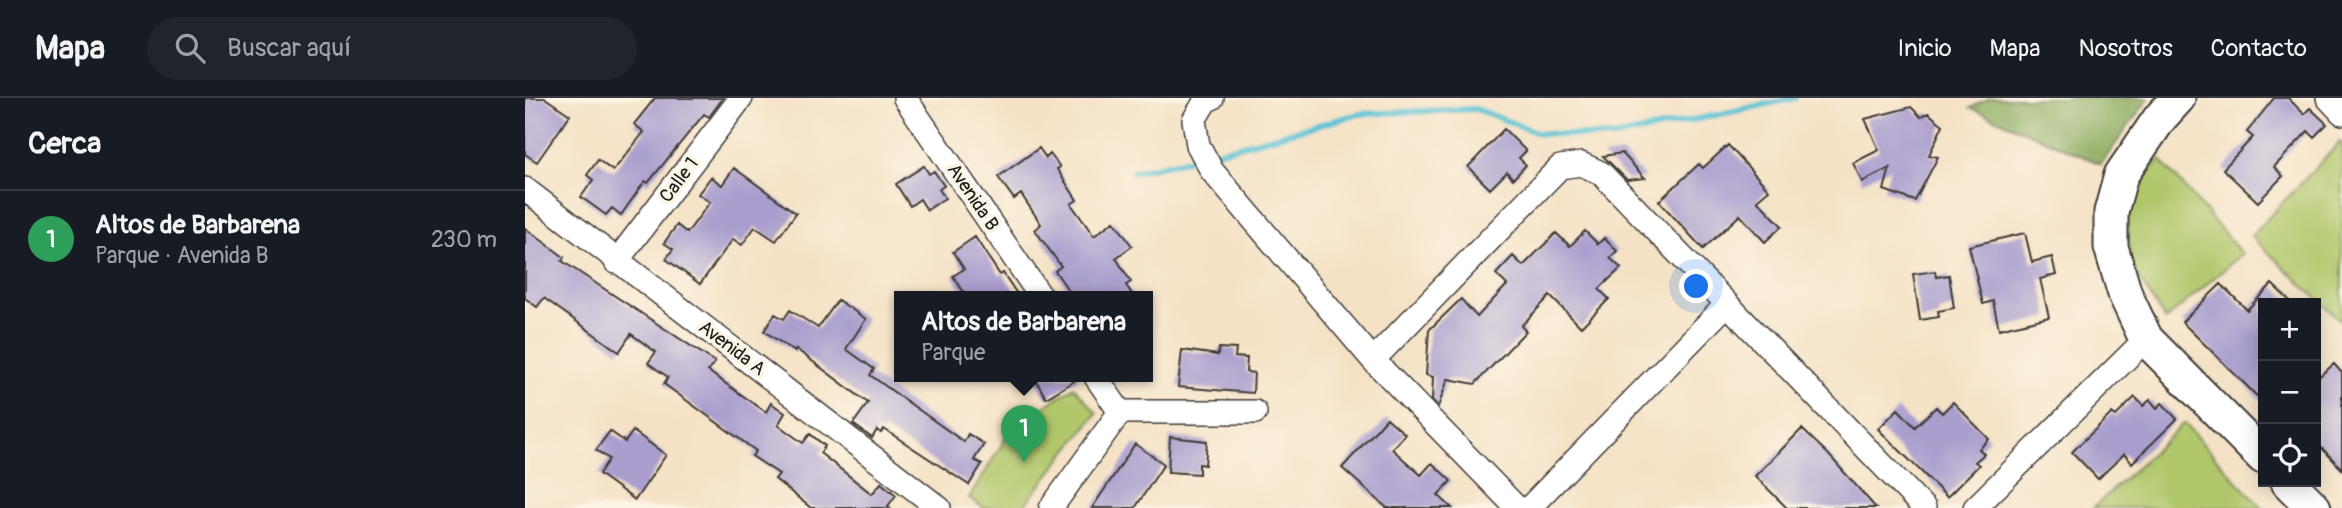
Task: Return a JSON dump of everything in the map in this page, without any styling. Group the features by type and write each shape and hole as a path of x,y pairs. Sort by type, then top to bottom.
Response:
{"street":[{"name":"Calle 1","path":"616,262 741,98"},
{"name":"Avenida B","path":"905,98 1037,291"},
{"path":"1212,98 1206,100 1194,120 1198,145 1212,171 1373,360 1517,508"},
{"path":"2178,98 2160,118 2121,175 2111,212 2111,247 2125,294 2146,339 2258,452"},
{"path":"2328,98 2342,113"},
{"path":"1373,360 1560,167 1581,164 1601,173 1924,508"},
{"name":"Avenida A","path":"525,189 616,262 723,340 939,508"},
{"path":"1529,508 1727,304"},
{"path":"1975,508 2146,339"},
{"path":"1099,382 1120,412"},
{"path":"1120,412 1255,412"},
{"path":"1051,508 1120,412"},
{"path":"2293,487 2314,508"}],"green space":[{"path":"1989,98 2149,98 2101,164 1971,108"},
{"path":"2340,142 2342,322 2321,302 2321,298 2317,298 2251,236"},
{"path":"2160,159 2242,254 2165,320 2132,267 2126,214 2141,181"},
{"path":"1074,387 1097,413 1022,508 984,508 969,498 1012,428"},
{"path":"2184,423 2262,508 2093,508"}],"building":[{"path":"525,98 545,98 570,115 537,162 525,154"},
{"path":"655,98 723,98 709,117 704,114 648,183 645,181 621,215 612,208 606,215 581,197 593,180 587,175 598,160 613,171 644,132 634,124"},
{"path":"2274,98 2288,98 2304,114 2310,108 2327,124 2314,137 2308,131 2274,167 2283,176 2258,202 2223,169 2253,137 2247,132"},
{"path":"1911,107 1921,117 1928,113 1943,125 1929,155 1938,157 1915,201 1884,190 1890,168 1862,182 1853,163 1879,150 1865,119"},
{"path":"1504,129 1526,151 1519,158 1526,165 1513,179 1507,172 1490,189 1468,167"},
{"path":"1728,145 1769,190 1757,200 1782,226 1765,242 1740,215 1703,249 1659,201 1699,164 1703,168"},
{"path":"1039,148 1046,158 1050,154 1077,200 1071,204 1094,236 1114,221 1132,246 1116,258 1131,282 1126,285 1130,291 1069,291 1055,271 1061,266 1035,230 1041,224 1021,194 1014,199 998,177"},
{"path":"1622,153 1645,178 1627,180 1603,156"},
{"path":"924,166 929,174 934,171 944,186 939,189 945,198 927,210 920,199 910,206 896,184"},
{"path":"734,168 796,213 776,241 755,227 742,245 733,239 700,284 666,259 673,249 664,243 677,225 687,233 710,202 698,194 711,177 722,185"},
{"path":"525,228 564,257 562,261 715,362 708,371 766,412 771,403 785,413 778,425 803,443 810,434 825,446 820,453 872,494 881,483 896,495 888,506 890,508 811,508 775,479 779,474 752,456 756,451 664,384 668,377 648,363 656,352 631,334 619,352 544,298 537,307 525,298"},
{"path":"1585,231 1598,244 1604,238 1617,251 1610,258 1621,268 1599,289 1609,299 1581,327 1550,296 1521,326 1526,331 1475,384 1448,379 1438,407 1432,401 1433,377 1426,375 1429,330 1461,299 1477,317 1507,285 1496,274 1513,256 1523,266 1556,233 1570,246"},
{"path":"2025,233 2032,262 2052,257 2056,275 2040,279 2049,317 1999,329 1993,301 1983,304 1969,246"},
{"path":"975,237 1000,275 1003,273 1015,291 963,291 953,276 964,269 953,252"},
{"path":"1935,271 1936,277 1949,275 1954,308 1938,311 1939,317 1920,320 1913,274"},
{"path":"2221,284 2247,310 2258,299 2258,397 2182,322"},
{"path":"2272,284 2287,298 2259,298"},
{"path":"838,300 866,319 846,349 874,369 870,375 964,442 968,434 984,444 974,460 982,464 969,485 884,429 881,433 877,430 872,438 853,424 868,403 796,349 795,352 764,331 775,314 784,319 790,310 818,328"},
{"path":"1219,348 1236,349 1235,357 1247,358 1246,372 1254,373 1253,393 1178,387 1182,350 1218,355"},
{"path":"2334,364 2342,373 2342,469 2321,447 2321,375"},
{"path":"1037,382 1073,382 1046,398"},
{"path":"2135,397 2143,406 2150,400 2157,408 2162,403 2177,419 2132,463 2124,454 2098,479 2072,452 2112,413 2116,416"},
{"path":"1953,402 1989,439 1979,449 1984,454 1975,462 1979,465 1947,497 1878,429 1898,409 1915,427 1936,407 1942,413"},
{"path":"1387,418 1405,434 1392,449 1421,475 1432,463 1451,481 1438,495 1452,508 1387,508 1342,468"},
{"path":"1802,429 1876,508 1787,508 1755,476"},
{"path":"610,431 625,442 633,431 666,455 635,500 599,474 609,459 596,450"},
{"path":"1170,437 1207,441 1205,465 1199,464 1199,474 1168,472"},
{"path":"1135,444 1164,464 1135,508 1092,508"}],"waterway":[{"path":"1209,154 1359,114 1476,109 1538,133 1614,137 1795,98"},
{"path":"1133,172 1199,157"}],"place":[{"name":"Altos de Barbarena","path":"1024,463"}]}
